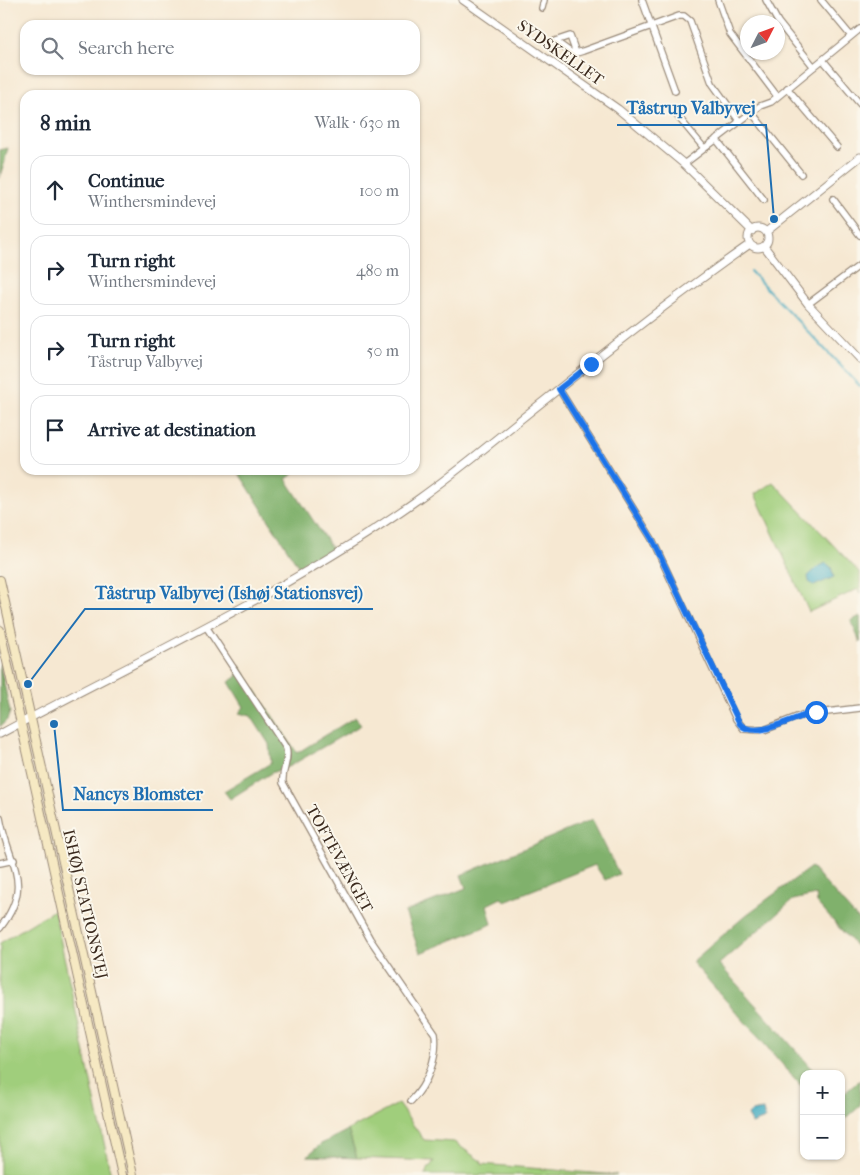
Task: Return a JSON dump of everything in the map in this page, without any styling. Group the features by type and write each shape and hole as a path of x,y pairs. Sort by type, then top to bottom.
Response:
{"main road":[{"name":"ISHØJ STATIONSVEJ","path":"0,580 132,1175"},
{"name":"ISHØJ STATIONSVEJ","path":"0,630 122,1175"}],"street":[{"name":"SYDSKELLET","path":"463,0 584,84 684,164 752,231"},
{"path":"542,8 544,0"},
{"path":"642,0 675,91"},
{"path":"718,0 730,34 777,96"},
{"path":"766,0 778,22 814,67"},
{"path":"821,0 851,36"},
{"path":"576,53 679,16 687,18 712,83 740,122"},
{"path":"684,164 777,96 859,31"},
{"path":"823,60 860,104"},
{"path":"787,88 837,147"},
{"path":"675,113 704,148"},
{"path":"752,113 801,174"},
{"path":"716,139 764,200"},
{"path":"766,232 860,157"},
{"path":"833,199 860,235"},
{"path":"759,228 766,232 767,241 764,246 755,248 750,244 748,236 752,231 759,228"},
{"path":"0,734 30,716 207,628 338,552 418,500 671,299 750,244"},
{"path":"764,246 808,304 860,359"},
{"path":"808,304 860,265"},
{"path":"559,389 652,539 736,718 744,729 764,730 809,713 860,708"},
{"name":"TOFTEVÆNGET","path":"207,628 286,748 287,761 282,775 282,783 342,892 370,939 435,1034 436,1042 427,1082 411,1101"},
{"path":"0,818 14,860 18,880 16,900 0,928"},
{"path":"0,862 14,860"}],"green space":[{"path":"8,148 0,178 0,150"},
{"path":"240,475 292,475 286,479 332,549 300,569"},
{"path":"773,482 860,573 860,593 858,589 809,612 755,494"},
{"path":"860,616 860,642 851,621"},
{"path":"0,664 10,712 7,720 0,727"},
{"path":"239,665 297,753 355,717 361,725 290,766 271,773 230,799 224,791 271,763 269,744 251,716 239,713 244,707 229,682 237,677"},
{"path":"592,820 619,874 605,880 595,865 505,901 501,898 487,905 492,924 420,953 405,912 466,888 461,875"},
{"path":"811,867 860,922 860,951 817,903 816,895 793,900 719,964 813,1070 800,1070 800,1084 692,962 746,915"},
{"path":"54,910 111,1175 0,1175 0,943"},
{"path":"860,1080 860,1106 845,1119 845,1115 845,1093"},
{"path":"398,1104 424,1140 454,1142 482,1162 481,1164 617,1175 424,1175 434,1161 357,1158 348,1130"},
{"path":"348,1130 357,1158 307,1156 321,1144"}],"water":[{"path":"826,563 831,567 834,577 814,586 809,582 808,576"},
{"path":"763,1110 765,1119 752,1124 748,1115 751,1112"}],"waterway":[{"path":"750,271 860,386"}],"place":[{"name":"Tåstrup Valbyvej","path":"774,219"},
{"name":"Tåstrup Valbyvej (Ishøj Stationsvej)","path":"28,684"},
{"name":"Nancys Blomster","path":"54,724"}],"route":[{"path":"591,364 559,389 652,539 736,718 744,729 756,731 816,712"}]}
